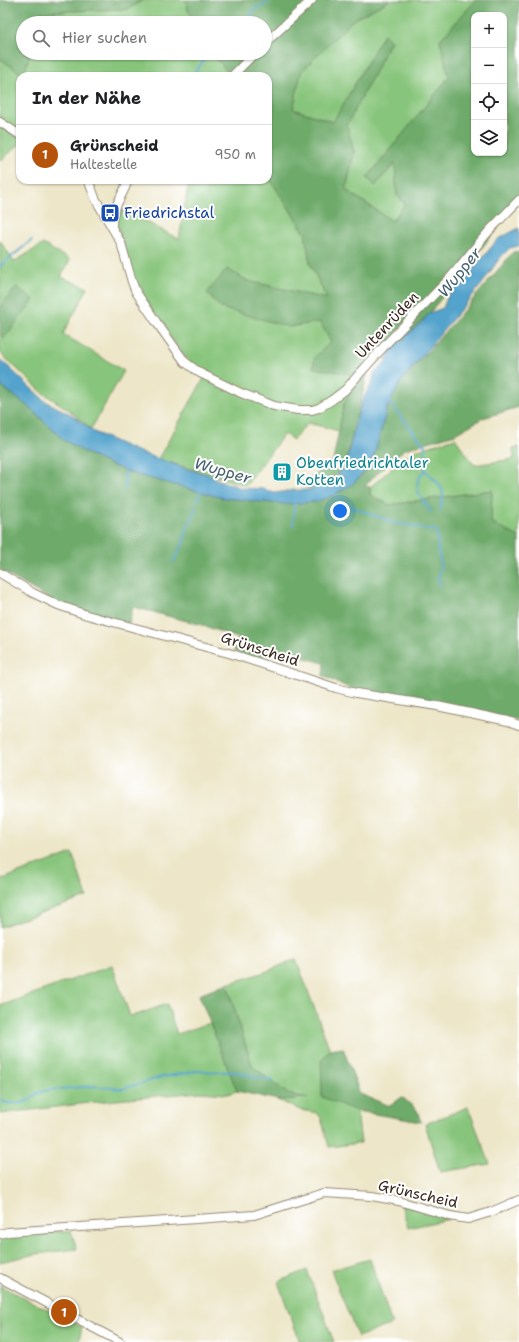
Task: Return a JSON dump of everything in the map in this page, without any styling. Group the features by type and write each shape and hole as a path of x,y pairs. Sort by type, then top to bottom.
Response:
{"street":[{"path":"272,37 312,0"},
{"path":"236,72 248,60"},
{"path":"0,122 16,132"},
{"path":"90,184 96,200 112,226"},
{"path":"112,226 114,209 126,184"},
{"name":"Untenrüden","path":"112,226 122,247 136,292 168,340 189,366 226,386 270,405 291,410 312,410 326,404 338,396 449,279 489,231 519,200"},
{"name":"Grünscheid","path":"0,573 33,593 58,605 88,615 232,654 336,688 356,693 437,706 508,721 519,725"},
{"name":"Grünscheid","path":"0,1234 8,1232 254,1216 324,1194 372,1196 399,1200 450,1216 468,1219 491,1212 519,1200"},
{"path":"0,1278 120,1342"}],"green space":[{"path":"0,0 143,0 127,9 40,12 39,16 16,16 16,60 28,60 25,72 19,72 0,58"},
{"path":"144,0 186,0 188,11 192,16 39,16 40,12 128,9"},
{"path":"186,0 390,0 353,20 301,72 293,109 333,122 384,34 391,41 347,125 354,152 346,190 392,221 405,204 397,195 395,163 375,186 367,178 449,77 440,40 476,0 519,0 519,199 512,210 427,316 368,372 345,465 331,481 308,488 303,484 333,461 344,404 357,375 313,368 315,357 331,342 320,322 289,327 221,308 207,293 227,269 248,281 327,299 310,263 305,233 272,182 272,72 228,72 218,60 272,60 272,16 192,16 188,11"},
{"path":"390,0 476,0 440,40 449,77 368,178 375,185 395,163 397,195 405,204 392,221 346,190 354,152 347,125 391,41 384,34 333,122 293,109 301,72 353,20"},
{"path":"0,58 20,72 16,72 16,130 0,119"},
{"path":"28,60 218,60 228,72 25,72"},
{"path":"0,125 16,136 16,147 0,161"},
{"path":"272,182 305,233 310,263 327,299 248,281 227,269 289,327 320,321 331,342 315,357 357,374 344,404 339,431 308,423 293,440 284,434 245,485 158,459 207,373 190,363 165,330 135,283 122,238 115,222 120,208 179,239 188,184 272,184"},
{"path":"0,240 14,262 43,244 70,260 61,277 88,288 63,334 124,371 91,429 69,410 43,393 0,353 0,334 4,337 17,287 0,307"},
{"path":"519,251 519,407 483,418 455,434 405,449 391,460 365,486 370,487 370,495 389,505 492,490 491,522 519,537 519,721 354,690 323,676 324,663 271,649 259,661 234,651 238,638 202,625 133,607 129,624 58,604 0,570 0,385 29,407 64,440 106,463 134,474 223,498 284,504 316,502 332,496 353,484 366,470 375,453 387,408 402,380 454,322 513,252"},
{"path":"17,287 34,300 4,338 0,334 0,307"},
{"path":"455,438 474,465 514,459 513,448 519,447 519,537 491,522 492,490 389,505 370,495 370,487 404,458 415,451"},
{"path":"72,853 87,897 0,927 0,880"},
{"path":"296,959 330,1050 321,1060 340,1104 357,1111 361,1143 329,1147 321,1118 317,1113 300,1110 278,1100 295,1099 281,1095 269,1080 252,1066 227,984 265,972"},
{"path":"112,965 130,1016 167,1004 177,1034 210,1023 237,1091 227,1094 200,1092 96,1102 0,1114 0,1006"},
{"path":"227,984 252,1066 288,1094 308,1098 278,1100 237,1091 199,995"},
{"path":"343,1048 360,1094 390,1106 402,1097 417,1110 421,1122 357,1111 322,1097 321,1060 330,1050"},
{"path":"468,1107 490,1164 440,1172 425,1124"},
{"path":"401,1204 449,1219 408,1228"},
{"path":"71,1231 77,1249 36,1254 0,1262 0,1238 7,1235"},
{"path":"370,1259 392,1324 358,1337 331,1270"},
{"path":"307,1270 334,1342 300,1342 278,1282"},
{"path":"0,1286 82,1327 79,1342 0,1342"}],"water":[{"path":"519,228 519,246 510,248 499,259 482,284 402,380 387,408 375,453 366,470 353,484 332,496 316,502 284,504 223,498 134,474 106,463 64,440 29,407 0,385 0,359 45,401 72,415 94,432 134,450 190,470 208,474 218,480 242,488 263,489 275,493 294,490 308,490 333,481 346,465 356,420 364,397 373,381 374,373 384,364 392,349 423,321 429,313 443,308 448,295 474,268 498,239"}],"waterway":[{"path":"250,16 255,8 262,6 271,0"},
{"path":"195,72 204,60"},
{"path":"0,266 32,240"},
{"path":"389,402 425,446 425,470 441,487 443,495 440,510"},
{"path":"125,469 125,489"},
{"path":"425,470 420,476 417,484 419,493 431,512"},
{"path":"197,501 201,489"},
{"path":"334,493 343,502"},
{"path":"294,502 294,518"},
{"path":"347,505 391,522 437,531 438,550 441,564 438,578 440,586"},
{"path":"173,562 182,546 187,528 196,506"},
{"path":"293,521 293,526"},
{"path":"0,1100 6,1103 22,1103 38,1093 48,1090 94,1086 122,1089 162,1077 194,1071 235,1072 274,1081"}],"place":[{"name":"Friedrichstal","path":"110,213"},
{"name":"Obenfriedrichtaler Kotten","path":"282,472"},
{"name":"Grünscheid","path":"64,1312"}],"water label":[{"name":"Wupper","path":"459,272"},
{"name":"Wupper","path":"223,470"}]}
